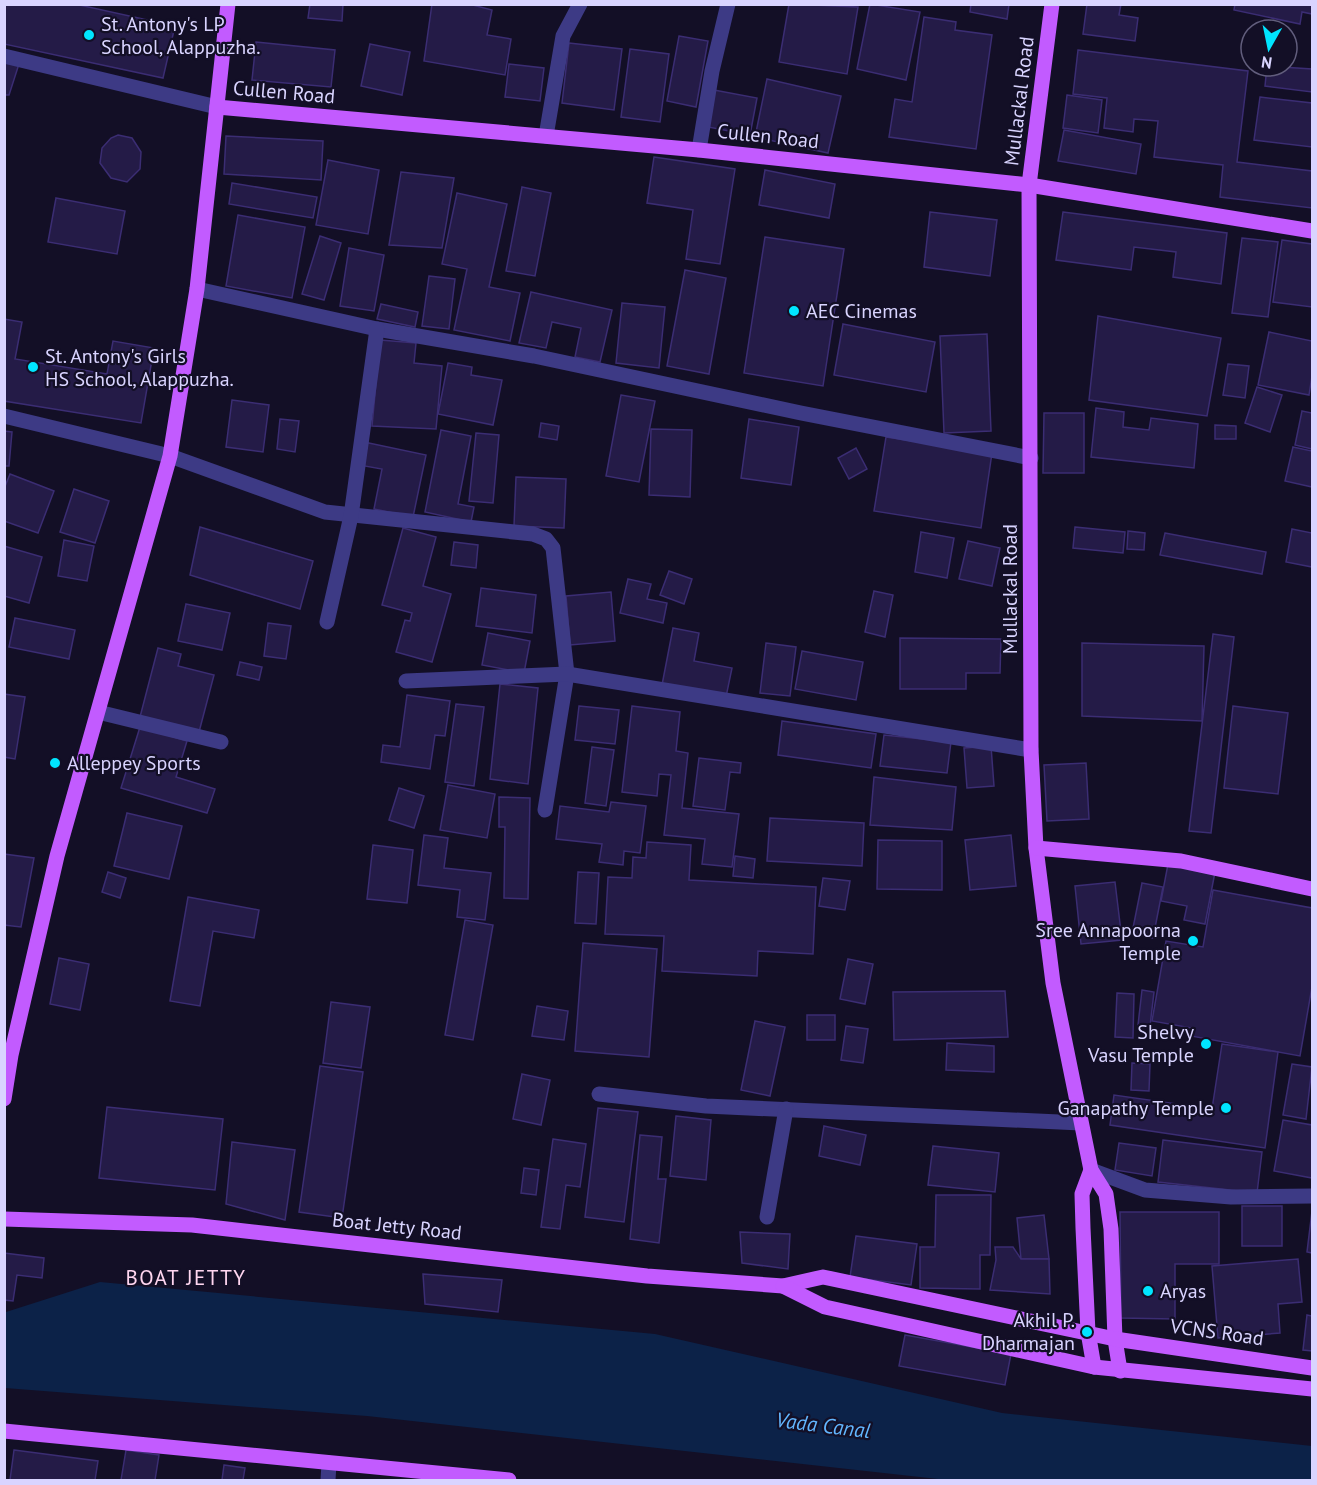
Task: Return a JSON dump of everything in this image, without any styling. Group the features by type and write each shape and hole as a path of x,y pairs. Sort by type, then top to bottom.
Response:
{"main road":[{"path":"4,1099 11,1055 57,856 170,456 197,289 228,4"},
{"name":"Mullackal Road","path":"1052,4 1029,185 1031,750 1036,848 1053,983 1091,1170 1107,1194 1111,1229 1115,1339"},
{"name":"Cullen Road","path":"217,107 699,150 1029,185 1312,231"},
{"path":"1036,848 1181,861 1312,889"},
{"name":"Mullackal Road","path":"1088,1332 1082,1194 1091,1170"},
{"name":"Boat Jetty Road","path":"4,1219 192,1225 647,1276 783,1286"},
{"name":"VCNS Road","path":"783,1286 823,1277 1115,1339 1312,1368"},
{"path":"783,1286 825,1307 1094,1367 1312,1389"},
{"path":"1088,1332 1094,1367"},
{"path":"1115,1339 1120,1371"},
{"path":"4,1431 463,1478 509,1480"}],"street":[{"path":"546,136 564,36 580,4"},
{"path":"699,150 712,71 728,4"},
{"path":"4,56 217,107"},
{"path":"197,289 377,329 534,356 789,411 1031,458"},
{"path":"327,622 351,516 377,329"},
{"path":"4,416 170,456 325,512 533,534 546,539 553,548 567,674 545,810"},
{"path":"406,681 567,674 1031,750"},
{"path":"98,712 221,742"},
{"path":"599,1094 706,1106 1081,1123"},
{"path":"767,1217 786,1109"},
{"path":"1091,1170 1145,1190 1231,1197 1312,1196"},
{"path":"328,1480 329,1463"}],"water":[{"name":"Vada Canal","path":"100,1282 655,1334 1002,1413 1312,1446 1312,1480 947,1480 367,1416 5,1388 6,1312"}],"building":[{"name":"St. Antony's LP School, Alappuzha.","path":"4,4 75,4 175,26 163,78 4,44"},
{"path":"310,4 343,4 342,21 308,18"},
{"path":"432,4 469,4 492,10 487,35 511,39 505,75 424,61"},
{"path":"789,4 858,7 847,74 779,62"},
{"path":"870,4 920,12 906,80 857,69"},
{"path":"971,4 1009,4 1007,19 970,12"},
{"path":"1087,4 1121,4 1119,15 1138,18 1135,41 1083,34"},
{"path":"1235,4 1312,4 1312,14 1302,12 1300,24 1299,18 1272,18 1234,10"},
{"path":"924,17 956,22 955,30 992,35 976,149 889,137 895,99 912,102"},
{"path":"679,36 708,41 696,107 667,101"},
{"path":"256,42 335,50 331,87 252,80"},
{"path":"569,43 622,49 614,110 562,103"},
{"path":"370,44 410,52 402,95 361,86"},
{"path":"630,49 669,54 660,122 621,117"},
{"path":"1078,50 1239,70 1239,78 1247,78 1237,162 1312,171 1312,208 1220,197 1223,165 1154,157 1158,121 1134,119 1133,132 1104,128 1107,98 1073,94"},
{"path":"4,63 19,64 9,95 4,95"},
{"path":"509,64 544,68 540,101 505,97"},
{"path":"1299,68 1312,69 1312,92 1265,86 1266,78 1299,78"},
{"path":"767,79 841,96 828,153 755,137"},
{"path":"714,90 757,98 750,135 708,127"},
{"path":"1067,95 1102,100 1098,133 1063,128"},
{"path":"1260,97 1312,103 1312,147 1254,140"},
{"path":"1064,130 1141,144 1136,174 1058,161"},
{"path":"118,135 132,138 141,152 140,169 127,182 111,178 100,163 102,148 111,138"},
{"path":"226,136 323,141 321,180 224,174"},
{"path":"654,157 735,169 720,264 686,259 693,210 647,203"},
{"path":"328,160 379,170 368,234 316,225"},
{"path":"765,170 835,184 829,218 759,205"},
{"path":"401,172 454,178 442,248 389,245"},
{"path":"232,183 317,197 313,218 229,204"},
{"path":"522,187 551,193 535,276 506,271"},
{"path":"457,193 507,204 489,287 520,293 510,341 454,330 467,269 442,264"},
{"path":"56,198 125,211 117,254 48,242"},
{"path":"930,212 997,220 990,276 924,267"},
{"path":"1063,212 1227,233 1221,284 1173,277 1176,252 1134,247 1131,270 1056,260"},
{"path":"238,215 305,227 292,298 226,286"},
{"path":"320,236 341,243 324,300 302,294"},
{"name":"AEC Cinemas","path":"765,237 844,249 823,386 744,373"},
{"path":"1242,238 1278,242 1268,317 1232,313"},
{"path":"1282,240 1312,244 1312,307 1273,302"},
{"path":"349,248 384,255 374,311 340,306"},
{"path":"685,270 726,278 709,374 667,366"},
{"path":"429,276 455,279 449,329 422,326"},
{"path":"531,292 612,310 600,362 575,357 581,328 552,322 546,348 519,343"},
{"path":"622,303 665,307 659,368 616,363"},
{"path":"381,304 418,312 415,327 377,319"},
{"path":"1098,316 1221,338 1207,416 1089,400"},
{"name":"St. Antony's Girls HS School, Alappuzha.","path":"4,319 22,322 15,359 107,374 113,341 154,348 141,423 4,401"},
{"path":"843,324 935,342 926,392 834,375"},
{"path":"1269,332 1312,341 1312,376 1309,395 1258,385"},
{"path":"987,334 991,431 944,433 940,336"},
{"path":"380,340 416,343 414,363 442,366 436,429 372,426"},
{"path":"448,363 472,367 471,375 502,380 493,425 438,414"},
{"path":"1228,364 1249,366 1245,398 1223,395"},
{"path":"1257,387 1282,395 1270,432 1245,423"},
{"path":"621,395 655,401 639,482 606,476"},
{"path":"232,400 269,405 263,452 226,447"},
{"path":"1096,408 1124,412 1123,427 1149,430 1151,418 1198,424 1194,468 1091,457"},
{"path":"1302,411 1312,413 1312,449 1295,445"},
{"path":"1044,413 1084,413 1084,473 1043,473"},
{"path":"280,419 299,421 295,452 277,449"},
{"path":"749,419 799,427 791,485 741,478"},
{"path":"541,423 559,426 557,440 539,437"},
{"path":"1215,425 1236,426 1236,439 1215,439"},
{"path":"651,429 692,430 690,497 649,495"},
{"path":"441,430 471,436 458,504 474,507 471,522 425,512"},
{"path":"4,431 12,432 9,466 4,466"},
{"path":"476,433 499,435 493,503 469,501"},
{"path":"886,437 992,453 981,528 874,511"},
{"path":"364,442 426,455 413,517 374,509 382,469 359,465"},
{"path":"1293,447 1312,451 1312,487 1285,481"},
{"path":"856,448 867,469 849,479 838,458"},
{"path":"10,474 54,491 38,533 4,521 4,489"},
{"path":"516,477 566,479 564,528 514,526"},
{"path":"74,489 109,501 95,543 60,532"},
{"path":"200,527 313,561 300,609 190,575"},
{"path":"1075,527 1125,532 1123,553 1073,548"},
{"path":"403,528 436,537 423,586 451,594 432,662 396,652 405,620 410,621 412,613 382,605"},
{"path":"1292,529 1312,533 1312,567 1286,562"},
{"path":"1128,531 1145,533 1144,550 1127,549"},
{"path":"921,532 954,538 947,578 915,572"},
{"path":"1165,533 1266,552 1262,574 1160,555"},
{"path":"64,540 94,546 87,581 58,576"},
{"path":"968,541 1000,548 992,586 959,579"},
{"path":"454,542 478,545 476,568 451,565"},
{"path":"4,546 42,557 29,603 4,596"},
{"path":"669,571 692,579 684,604 660,595"},
{"path":"628,579 651,584 647,599 667,603 663,623 620,613"},
{"path":"481,588 536,595 532,633 476,626"},
{"path":"874,591 893,595 885,637 865,632"},
{"path":"611,592 615,641 570,645 566,596"},
{"path":"186,604 230,613 222,650 178,641"},
{"path":"15,618 75,630 69,659 9,647"},
{"path":"268,623 291,626 286,659 264,656"},
{"path":"673,628 699,633 694,661 732,668 726,697 662,685"},
{"path":"488,633 530,641 524,673 482,665"},
{"path":"1213,634 1234,637 1211,833 1189,831"},
{"path":"900,638 1001,639 1000,673 966,673 966,689 900,689"},
{"path":"766,643 796,647 790,696 760,693"},
{"path":"1082,643 1204,646 1202,721 1082,716"},
{"path":"158,648 181,654 178,666 214,675 199,732 140,717"},
{"path":"802,651 863,662 856,700 795,689"},
{"path":"240,662 262,667 259,680 237,675"},
{"path":"500,684 538,688 528,784 490,779"},
{"path":"4,694 25,697 15,759 4,757"},
{"path":"407,695 450,701 445,736 435,735 430,769 381,762 383,745 400,747"},
{"path":"456,704 484,707 474,786 445,782"},
{"path":"579,706 619,710 615,744 575,740"},
{"path":"632,706 680,712 676,751 688,753 682,808 739,814 732,867 702,864 705,839 664,835 671,775 659,774 657,796 622,792"},
{"path":"1233,706 1288,713 1278,794 1224,788"},
{"path":"782,721 876,734 871,768 778,755"},
{"path":"140,727 187,741 176,777 215,789 207,813 121,788"},
{"path":"884,735 951,742 947,773 880,766"},
{"path":"991,746 994,786 967,788 964,748"},
{"path":"592,747 614,750 606,806 585,803"},
{"path":"699,758 741,763 740,773 730,772 725,810 693,806"},
{"path":"1086,763 1089,819 1047,821 1044,765"},
{"path":"874,777 956,787 952,830 870,825"},
{"path":"448,785 495,794 487,838 440,830"},
{"path":"399,788 424,796 414,828 389,820"},
{"path":"499,797 530,798 528,899 504,898 505,827 499,827"},
{"path":"611,802 646,806 640,853 624,851 623,865 599,862 602,844 556,839 560,806 609,812"},
{"path":"127,813 182,826 169,879 114,866"},
{"path":"770,818 864,823 862,866 767,861"},
{"path":"424,835 448,838 444,868 491,873 485,920 457,917 460,890 418,885"},
{"path":"1011,835 1016,886 970,890 965,840"},
{"path":"878,840 942,841 942,890 877,889"},
{"path":"647,842 691,845 689,880 816,887 813,954 758,951 757,976 662,971 664,936 605,934 608,877 632,878 633,857 646,858"},
{"path":"373,845 413,850 407,903 367,899"},
{"path":"4,854 34,858 21,927 4,925"},
{"path":"735,856 755,859 753,878 733,876"},
{"path":"1168,864 1215,872 1205,924 1184,920 1187,906 1161,901"},
{"path":"108,872 126,878 120,898 102,892"},
{"path":"578,872 599,873 596,924 575,923"},
{"path":"823,878 850,881 845,910 819,906"},
{"path":"1115,882 1122,940 1081,944 1075,886"},
{"path":"1142,883 1163,887 1153,938 1132,933"},
{"path":"1213,890 1312,908 1312,987 1300,1056 1191,1036 1192,1028 1152,1021 1166,941 1203,947"},
{"path":"188,897 259,910 254,938 213,931 200,1006 170,1001"},
{"path":"465,920 493,925 473,1040 445,1035"},
{"path":"583,943 657,949 649,1057 575,1051"},
{"path":"59,958 89,964 80,1010 50,1004"},
{"path":"848,959 873,964 865,1004 840,999"},
{"path":"1142,990 1154,992 1150,1026 1138,1025"},
{"path":"1005,991 1008,1037 894,1040 893,992"},
{"path":"1117,993 1134,994 1133,1038 1115,1037"},
{"path":"331,1002 370,1007 361,1068 323,1063"},
{"path":"537,1006 568,1011 564,1040 532,1036"},
{"path":"807,1015 835,1015 835,1040 807,1040"},
{"path":"755,1021 785,1027 770,1096 741,1090"},
{"path":"846,1026 868,1029 863,1063 841,1060"},
{"path":"947,1043 994,1046 994,1072 946,1070"},
{"path":"1222,1044 1278,1052 1265,1148 1110,1125 1114,1095 1212,1109"},
{"path":"1132,1063 1150,1064 1149,1091 1131,1090"},
{"path":"1292,1064 1312,1067 1306,1119 1283,1115"},
{"path":"320,1066 363,1072 342,1218 299,1212"},
{"path":"522,1074 550,1080 541,1125 513,1119"},
{"path":"107,1107 223,1119 215,1190 99,1178"},
{"path":"598,1108 638,1112 624,1222 585,1217"},
{"path":"676,1116 711,1120 706,1180 670,1176"},
{"path":"1283,1120 1312,1125 1312,1178 1274,1171"},
{"path":"824,1126 866,1135 860,1165 819,1156"},
{"path":"640,1135 662,1137 658,1179 666,1179 659,1243 630,1239"},
{"path":"553,1139 586,1144 580,1187 566,1185 560,1229 541,1227"},
{"path":"1163,1140 1262,1152 1257,1193 1158,1182"},
{"path":"232,1142 295,1150 285,1220 226,1204"},
{"path":"1119,1143 1156,1148 1152,1176 1115,1170"},
{"path":"933,1146 999,1153 995,1192 928,1185"},
{"path":"524,1168 539,1170 536,1195 521,1193"},
{"path":"936,1195 991,1195 990,1255 980,1255 980,1289 920,1288 920,1247 935,1247"},
{"path":"1242,1206 1282,1206 1282,1246 1242,1246"},
{"path":"1312,1211 1312,1253 1307,1252"},
{"name":"Aryas","path":"1120,1212 1219,1212 1219,1264 1175,1264 1175,1319 1121,1318"},
{"path":"1044,1215 1049,1259 1021,1259 1017,1218"},
{"path":"740,1232 790,1234 788,1269 742,1263"},
{"path":"856,1236 917,1244 911,1285 850,1277"},
{"path":"995,1247 1013,1247 1021,1259 1049,1259 1050,1294 990,1290 996,1260"},
{"path":"4,1253 44,1258 42,1278 17,1275 13,1301 4,1300"},
{"path":"1298,1259 1302,1302 1278,1304 1280,1333 1218,1338 1212,1266"},
{"path":"423,1274 502,1280 498,1312 425,1304"},
{"path":"1307,1315 1312,1316 1312,1351 1303,1350"},
{"path":"905,1335 1011,1354 1005,1385 899,1366"},
{"path":"14,1450 98,1461 95,1480 10,1480"},
{"path":"126,1450 159,1455 155,1480 121,1480"},
{"path":"224,1465 245,1468 243,1480 222,1480"}],"place":[{"name":"St. Antony's LP School, Alappuzha.","path":"89,35"},
{"name":"AEC Cinemas","path":"794,311"},
{"name":"St. Antony's Girls HS School, Alappuzha.","path":"33,367"},
{"name":"Alleppey Sports","path":"55,763"},
{"name":"Sree Annapoorna Temple","path":"1193,941"},
{"name":"Shelvy Vasu Temple","path":"1206,1044"},
{"name":"Ganapathy Temple","path":"1226,1108"},
{"name":"Aryas","path":"1148,1291"},
{"name":"Akhil P. Dharmajan","path":"1087,1332"}],"district":[{"name":"BOAT JETTY","path":"186,1277"}]}
